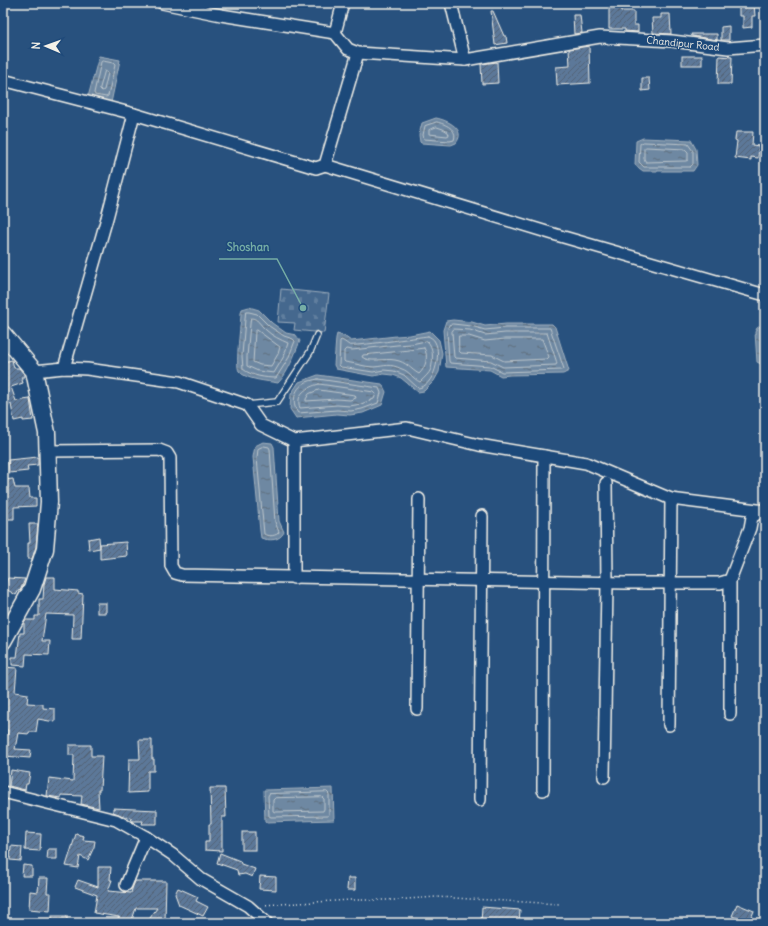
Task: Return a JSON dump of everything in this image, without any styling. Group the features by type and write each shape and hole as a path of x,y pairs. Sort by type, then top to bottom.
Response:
{"main road":[{"path":"3,334 34,371 47,433 49,502 45,549 32,589 3,641"}],"street":[{"path":"162,3 221,15 335,33 348,49 358,53 325,165"},
{"path":"335,33 342,3"},
{"path":"451,3 466,60"},
{"name":"Chandipur Road","path":"358,53 466,60 600,37 672,41 728,48 765,45"},
{"path":"3,80 134,114 316,168 325,165 560,236 765,295"},
{"path":"64,368 107,218 134,114"},
{"path":"34,371 64,368 87,369 179,382 247,405 261,425 294,441 407,428 479,445 586,463 670,500 764,510"},
{"path":"294,441 294,578"},
{"path":"47,451 159,450 167,453 170,458 171,566 175,573 182,575 607,583 720,583 730,580"},
{"path":"543,790 544,456"},
{"path":"604,778 607,583 606,483"},
{"path":"417,709 419,499"},
{"path":"669,725 670,500"},
{"path":"730,714 730,580 750,528 752,517 764,510"},
{"path":"480,800 482,516"},
{"path":"3,792 116,820 146,837 173,855 201,879 248,906 267,923"},
{"path":"126,884 146,837"}],"lane":[{"path":"247,405 277,402 310,352 317,335"}],"path":[{"path":"248,906 436,897 560,904"}],"green space":[{"path":"281,289 329,294 324,333 294,330 295,323 278,322"}],"water":[{"path":"99,56 120,60 111,103 88,97"},
{"path":"436,118 450,123 457,129 459,138 456,143 451,145 420,142 419,135 422,123"},
{"path":"643,138 691,140 696,149 697,165 693,171 643,171 635,165 636,141"},
{"path":"249,307 259,310 272,323 286,333 296,335 300,341 288,369 278,383 251,378 239,371 238,353 241,313 242,309"},
{"path":"453,320 472,322 485,326 506,324 552,324 555,327 569,371 563,374 501,376 490,370 446,367 443,330 446,321"},
{"path":"765,325 765,364 757,362 755,332 757,328"},
{"path":"430,331 439,340 442,353 439,372 434,381 424,391 418,392 401,378 393,375 384,374 373,376 336,369 334,365 337,334 344,336 351,341 410,335"},
{"path":"318,375 382,384 386,392 382,405 363,413 350,415 337,414 296,418 290,409 291,394 299,382"},
{"path":"263,442 272,443 274,447 279,521 284,532 280,537 274,540 261,538 260,531 253,457 255,446"},
{"path":"333,788 334,820 265,822 264,790"}],"building":[{"path":"609,3 619,3 619,6 621,6 621,11 634,11 634,25 638,25 638,32 625,31 625,29 609,29"},
{"path":"754,4 755,16 752,16 752,27 743,28 743,16 739,16 739,5"},
{"path":"491,11 493,11 504,36 506,36 507,43 495,45"},
{"path":"661,14 670,14 671,34 653,33 652,18 661,18"},
{"path":"573,15 580,15 582,33 574,34"},
{"path":"729,26 729,40 721,40 721,27"},
{"path":"691,34 717,34 717,40 692,36"},
{"path":"589,46 590,83 557,85 556,67 570,66 569,49"},
{"path":"682,56 702,56 702,65 682,65"},
{"path":"719,56 732,57 731,84 718,84"},
{"path":"497,62 498,83 482,84 481,64"},
{"path":"642,78 649,78 650,90 642,91"},
{"path":"736,132 753,132 752,145 759,146 758,158 751,157 751,160 735,158 737,141 735,140"},
{"path":"12,360 14,368 19,368 24,374 24,377 21,377 23,383 11,387 16,401 30,399 33,420 23,421 23,419 14,421 11,404 3,407 3,362"},
{"path":"38,457 38,465 27,466 28,471 9,473 8,460"},
{"path":"13,479 15,488 29,488 30,498 36,498 36,506 14,507 14,519 6,519 5,509 3,509 3,480"},
{"path":"29,524 38,524 36,547 32,559 28,559 28,543 30,543"},
{"path":"99,537 100,548 89,550 88,539"},
{"path":"126,542 127,556 100,559 100,544"},
{"path":"46,577 55,577 55,589 78,591 78,593 83,594 81,639 72,639 73,615 46,614 42,641 50,641 49,655 26,654 25,666 12,665 12,657 17,657 20,633 24,633 25,620 35,620 35,616 39,616 39,599 43,599"},
{"path":"8,578 25,579 20,591 19,590 16,595 4,588"},
{"path":"97,603 106,603 106,613 97,613"},
{"path":"3,667 17,668 15,692 28,694 27,703 43,704 43,708 55,709 55,722 38,719 36,732 29,732 29,734 18,733 15,749 31,750 30,758 4,756 8,730 3,730"},
{"path":"139,740 152,740 152,759 154,759 154,771 148,771 148,792 128,793 129,759 140,759"},
{"path":"69,745 91,745 91,756 102,756 100,790 98,790 99,808 81,804 82,796 61,795 61,798 47,796 49,778 73,781 74,755 69,755"},
{"path":"11,770 30,773 25,790 9,786"},
{"path":"210,788 225,788 226,817 222,817 222,851 205,850 205,842 209,842 209,824 211,824"},
{"path":"113,808 157,810 157,824 142,824 143,821 132,821 131,818 113,812"},
{"path":"242,832 255,832 255,850 242,850"},
{"path":"26,833 41,834 40,851 25,850"},
{"path":"76,834 84,836 83,840 95,841 88,860 80,856 78,868 66,866"},
{"path":"11,846 22,847 21,861 10,860"},
{"path":"48,849 57,849 57,859 47,859"},
{"path":"220,853 240,861 241,864 255,869 252,877 245,874 238,875 237,870 217,863"},
{"path":"23,865 32,866 32,876 22,876"},
{"path":"98,867 111,867 110,880 112,880 108,891 131,893 135,881 166,881 165,921 148,921 157,908 136,908 131,923 117,923 119,917 94,913 97,895 75,887 78,880 98,887"},
{"path":"260,876 276,877 276,890 259,889"},
{"path":"39,878 48,878 47,893 51,893 50,911 29,909 30,891 38,892"},
{"path":"348,878 355,878 355,890 347,890"},
{"path":"178,888 198,897 196,901 208,907 203,916 179,905 175,894"},
{"path":"737,904 754,911 749,923 732,916"},
{"path":"482,907 520,910 519,923 481,923"},
{"path":"52,916 67,916 67,923 52,923"}],"place":[{"name":"Shoshan","path":"303,308"}]}
